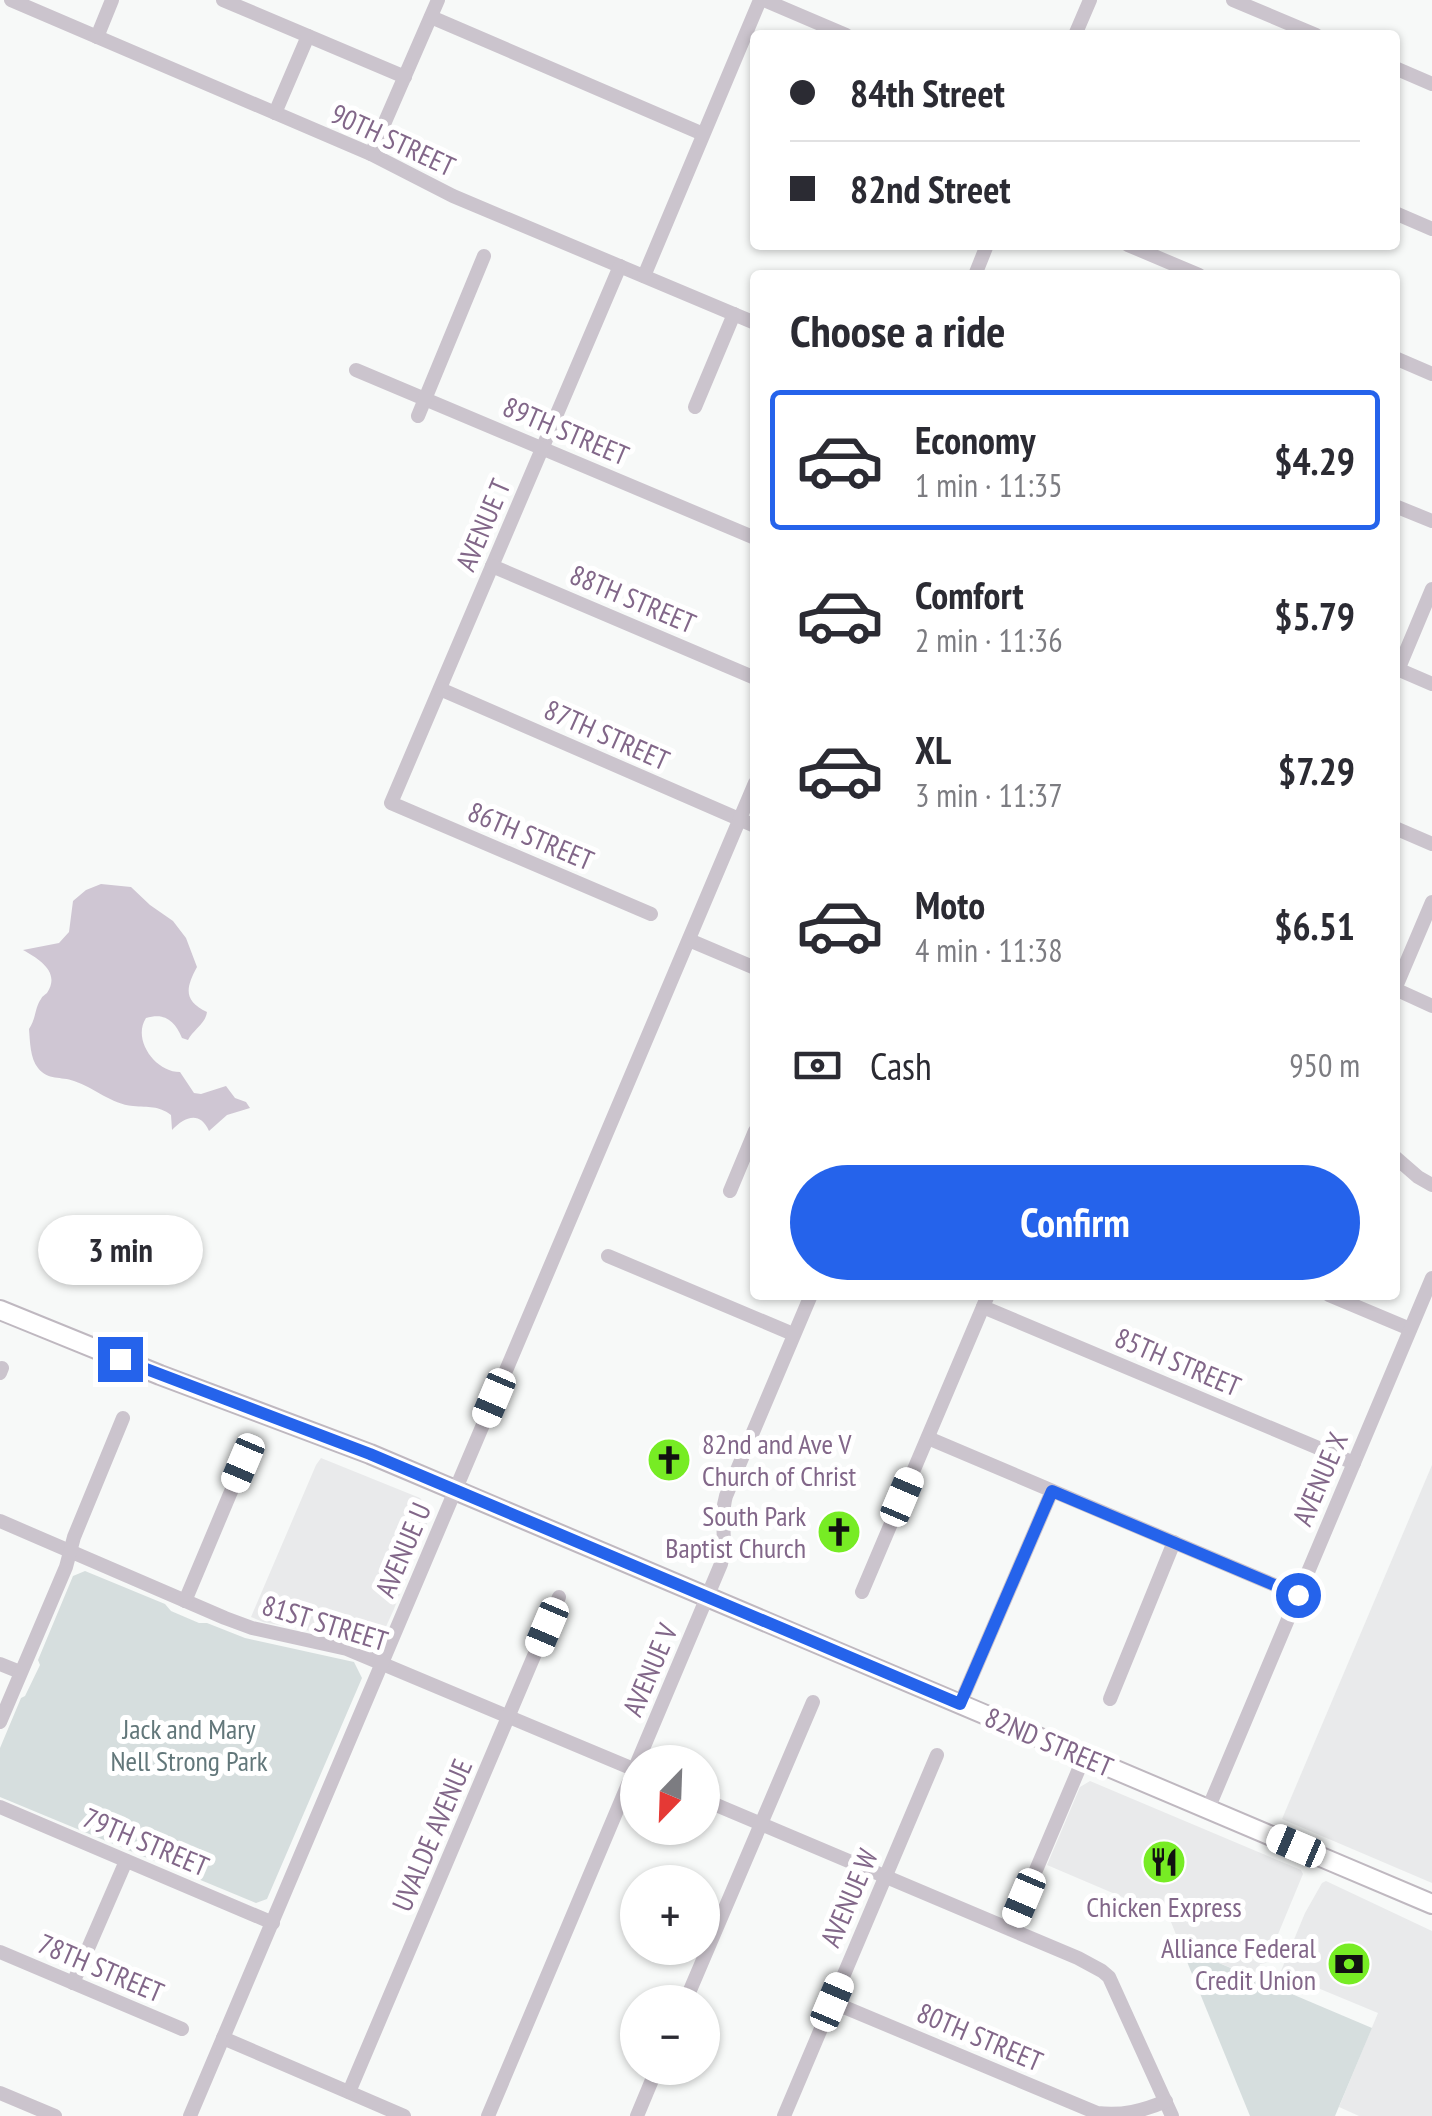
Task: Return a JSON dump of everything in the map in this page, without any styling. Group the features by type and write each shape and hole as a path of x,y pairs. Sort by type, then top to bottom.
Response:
{"main road":[{"name":"82ND STREET","path":"0,1310 354,1448 1432,1904"}],"street":[{"name":"90TH STREET","path":"10,0 372,154 453,196 750,321"},
{"path":"97,37 112,0"},
{"path":"223,0 405,77"},
{"path":"372,154 438,0"},
{"path":"644,276 762,0 834,30"},
{"path":"1078,30 1090,0"},
{"path":"1233,0 1304,30"},
{"path":"430,16 703,134"},
{"path":"275,113 308,36"},
{"path":"1400,70 1432,84"},
{"path":"1400,215 1432,229"},
{"path":"1140,250 1187,270"},
{"path":"418,416 484,256"},
{"name":"AVENUE T","path":"391,803 620,266"},
{"path":"694,407 734,314"},
{"path":"1400,360 1432,374"},
{"name":"89TH STREET","path":"356,370 750,536"},
{"path":"1400,508 1432,521"},
{"name":"88TH STREET","path":"492,566 750,676"},
{"path":"1400,662 1432,589"},
{"path":"1400,670 1432,684"},
{"name":"87TH STREET","path":"440,689 750,824"},
{"name":"AVENUE U","path":"190,2116 750,794"},
{"name":"86TH STREET","path":"391,803 651,914"},
{"path":"1400,830 1432,844"},
{"path":"1400,977 1432,902"},
{"path":"688,940 750,966"},
{"path":"1400,991 1432,1006"},
{"path":"730,1191 750,1143"},
{"path":"1400,1161 1432,1185"},
{"path":"608,1256 793,1334"},
{"name":"AVENUE X","path":"1208,1809 1432,1278"},
{"name":"AVENUE V","path":"646,1745 725,1550 723,1504 808,1300"},
{"path":"1342,1300 1410,1329"},
{"path":"862,1592 986,1301"},
{"name":"85TH STREET","path":"986,1301 1354,1463"},
{"path":"0,1722 66,1567 123,1418"},
{"path":"928,1438 1298,1595"},
{"path":"185,1601 243,1463"},
{"path":"960,1704 1052,1491"},
{"name":"81ST STREET","path":"0,1521 252,1628 348,1649 620,1763"},
{"path":"1110,1700 1174,1542"},
{"name":"UVALDE AVENUE","path":"349,2092 560,1597"},
{"path":"0,1664 20,1672"},
{"path":"692,1985 812,1702"},
{"name":"AVENUE W","path":"784,2116 937,1755"},
{"path":"1011,1930 1084,1756"},
{"path":"720,1806 1102,1970 1109,1977 1172,2116"},
{"name":"AVENUE V","path":"488,2116 620,1807"},
{"name":"79TH STREET","path":"0,1808 272,1923"},
{"path":"73,1983 126,1861"},
{"name":"78TH STREET","path":"0,1952 182,2030"},
{"name":"80TH STREET","path":"832,2002 1108,2116 1127,2115 1166,2100"},
{"path":"223,2038 404,2116"},
{"path":"637,2116 650,2085"},
{"path":"0,2093 56,2116"}],"shaded area":[{"path":"101,884 131,887 173,921 186,938 197,967 189,994 207,1012 206,1016 188,1040 182,1038 173,1023 159,1016 146,1018 142,1035 148,1053 162,1067 180,1072 194,1093 226,1086 250,1108 227,1115 209,1131 197,1118 172,1130 171,1115 162,1110 117,1102 74,1081 46,1075 35,1064 29,1029 51,979 46,967 23,950 59,943 69,932 73,901"},
{"path":"321,1458 420,1498 429,1510 394,1609 373,1648 251,1617"},
{"path":"1432,1465 1432,1883 1282,1819"},
{"path":"1090,1781 1301,1870 1303,1874 1266,1963 1260,1964 1255,1978 1181,1947 1169,1917 1047,1865 1080,1787"},
{"path":"1326,1881 1432,1931 1432,2116 1359,2116 1339,2107 1378,2013 1281,1971 1305,1913"}],"green space":[{"name":"Jack and Mary Nell Strong Park","path":"85,1571 165,1604 171,1611 199,1623 245,1638 354,1662 362,1678 267,1899 256,1903 0,1797 0,1748 40,1665 38,1660 73,1576"},
{"path":"1181,1947 1372,2028 1335,2116 1250,2116"}],"place":[{"name":"82nd and Ave V Church of Christ","path":"669,1460"},
{"name":"South Park Baptist Church","path":"839,1532"},
{"name":"Chicken Express","path":"1164,1862"},
{"name":"Alliance Federal Credit Union","path":"1349,1964"}],"route":[{"path":"120,1359 370,1454 960,1704 1052,1491 1298,1595"}]}
